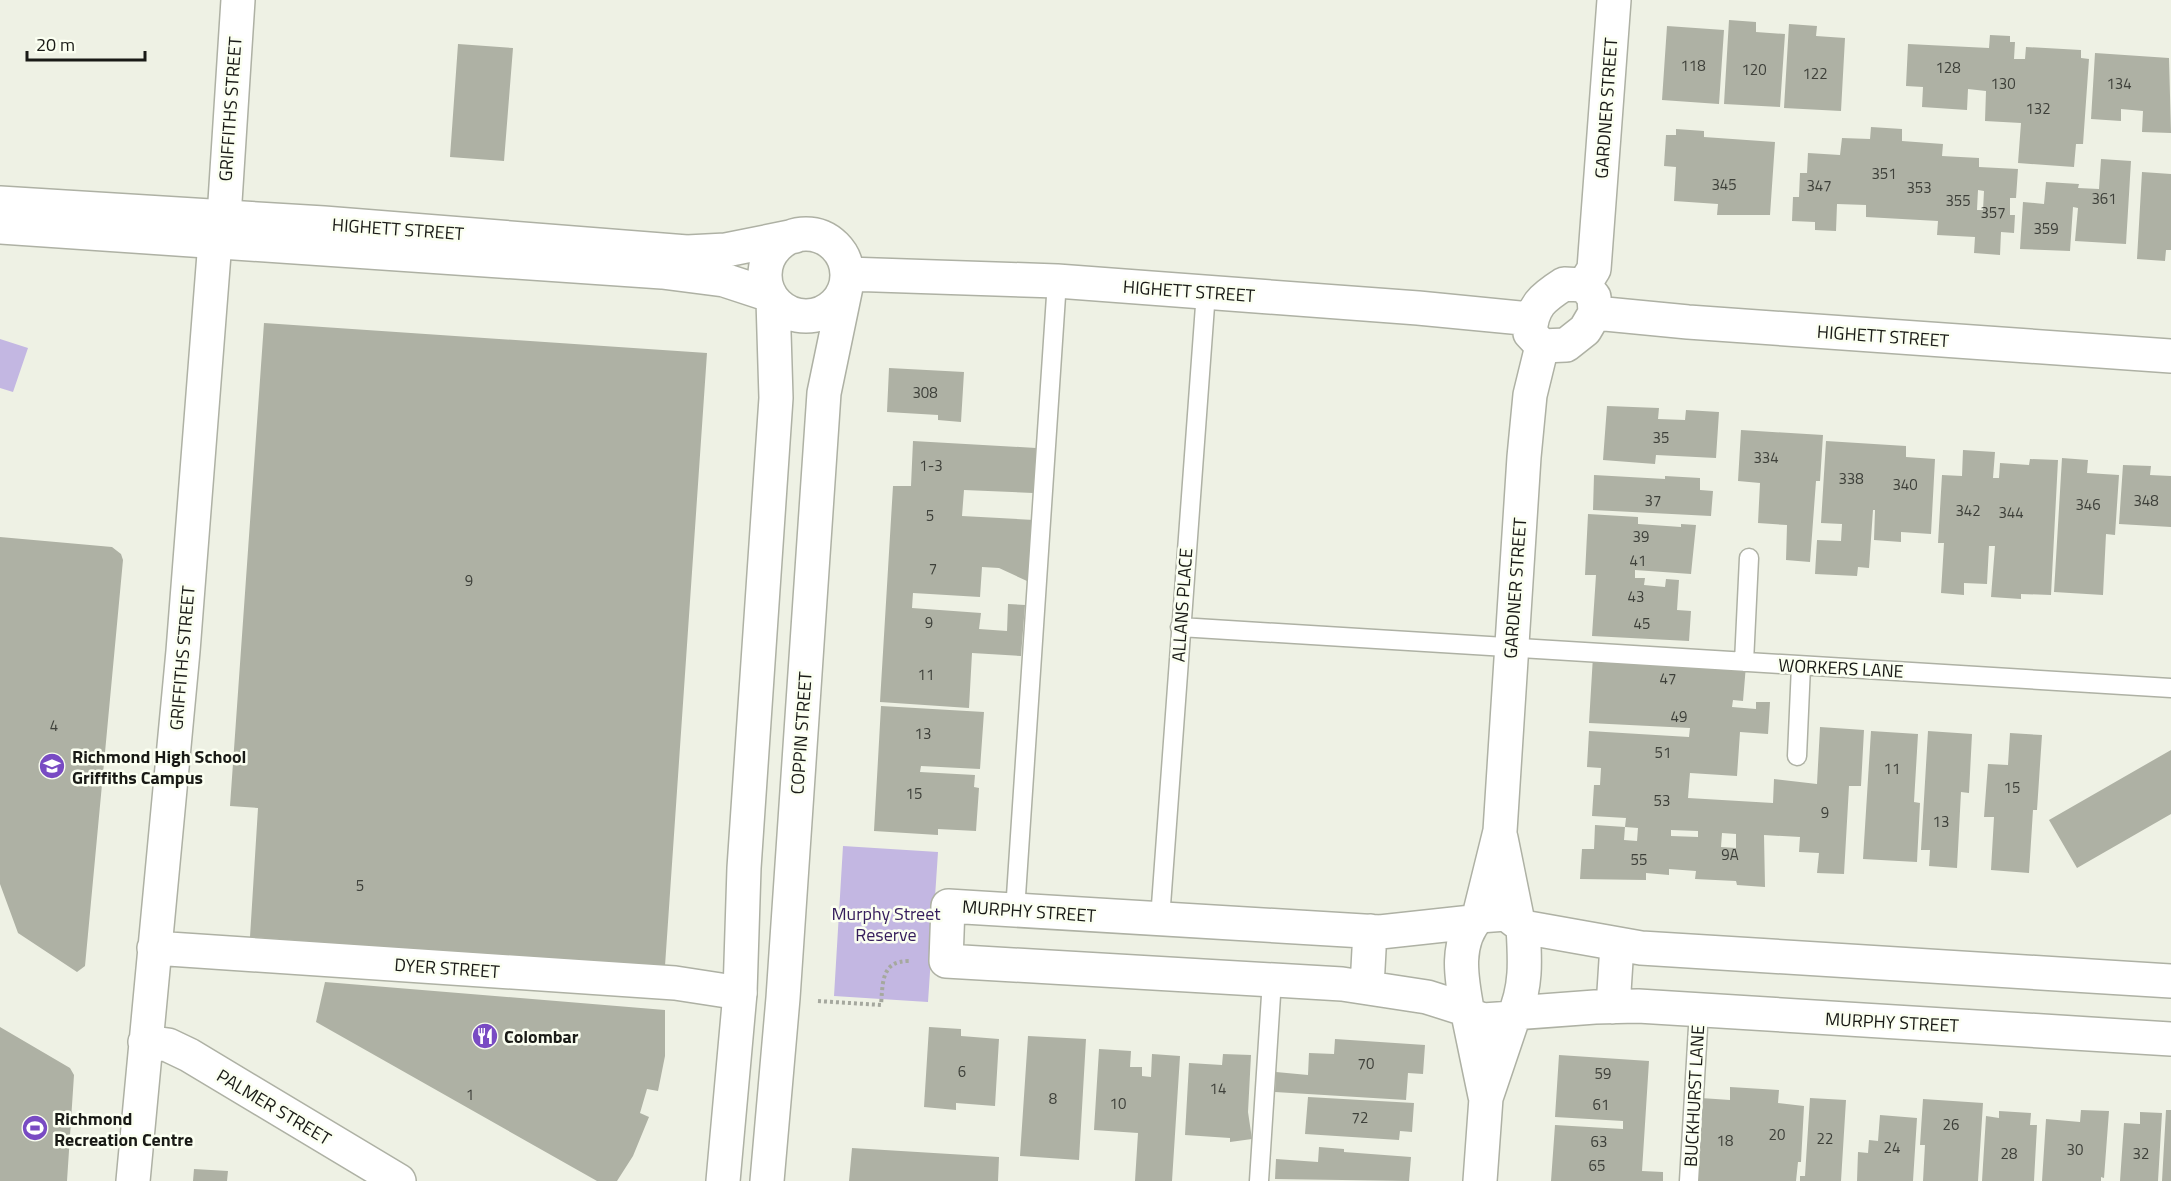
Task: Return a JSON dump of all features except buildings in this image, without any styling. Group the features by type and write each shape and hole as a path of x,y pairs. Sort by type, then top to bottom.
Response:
{"street":[{"name":"GRIFFITHS STREET","path":"133,1181 184,639 238,0"},
{"name":"GARDNER STREET","path":"1589,299 1594,269 1614,0"},
{"name":"HIGHETT STREET","path":"0,202 220,229 662,272 724,280 772,298"},
{"name":"HIGHETT STREET","path":"0,227 220,229 687,252 726,250 795,236"},
{"path":"723,1181 740,993 744,868 776,398 772,298 765,278 768,259 779,245 795,236 813,235 830,242 842,257 846,280 837,302 822,313 795,315 772,298"},
{"name":"HIGHETT STREET","path":"846,280 1057,281 1206,292 1536,333"},
{"name":"COPPIN STREET","path":"767,1181 783,998 824,393 846,280"},
{"path":"1564,284 1589,299 1585,330 1566,345 1536,333 1542,298 1564,284"},
{"name":"HIGHETT STREET","path":"1589,299 1688,322 2171,356"},
{"name":"GARDNER STREET","path":"1468,1012 1461,967 1463,947 1476,919 1500,831 1527,426 1536,333"},
{"name":"GARDNER STREET","path":"1500,831 1520,924 1526,972 1514,1016"},
{"name":"MURPHY STREET","path":"946,961 948,906 1370,931 1407,930 1506,914 1520,924"},
{"path":"1520,924 1617,945 2171,981"},
{"path":"1367,987 1370,931"},
{"path":"1613,1006 1617,945"},
{"name":"DYER STREET","path":"154,948 675,983 740,993"},
{"path":"946,961 1367,987 1427,997 1468,1012 1486,1098"},
{"name":"MURPHY STREET","path":"1468,1012 1483,1020 1613,1006 2171,1039"},
{"path":"1480,1181 1486,1098 1514,1016"},
{"name":"PALMER STREET","path":"145,1042 168,1045 189,1055 399,1181"}],"lane":[{"path":"1015,910 1057,281"},
{"name":"ALLANS PLACE","path":"1160,919 1206,292"},
{"path":"1744,662 1749,558"},
{"name":"WORKERS LANE","path":"1180,627 2171,688"},
{"path":"1797,756 1801,666"},
{"path":"1259,1181 1272,980"},
{"name":"BUCKHURST LANE","path":"1689,1181 1699,1010"}],"path":[{"path":"783,998 881,1005 885,971 891,964 946,961"}],"green space":[{"path":"0,339 28,348 13,392 0,388"},
{"name":"Murphy Street Reserve","path":"843,846 938,852 928,1002 834,996"}],"place":[{"name":"Richmond High School Griffiths Campus","path":"52,766"},
{"name":"Colombar","path":"485,1036"},
{"name":"Richmond Recreation Centre","path":"35,1128"}]}
